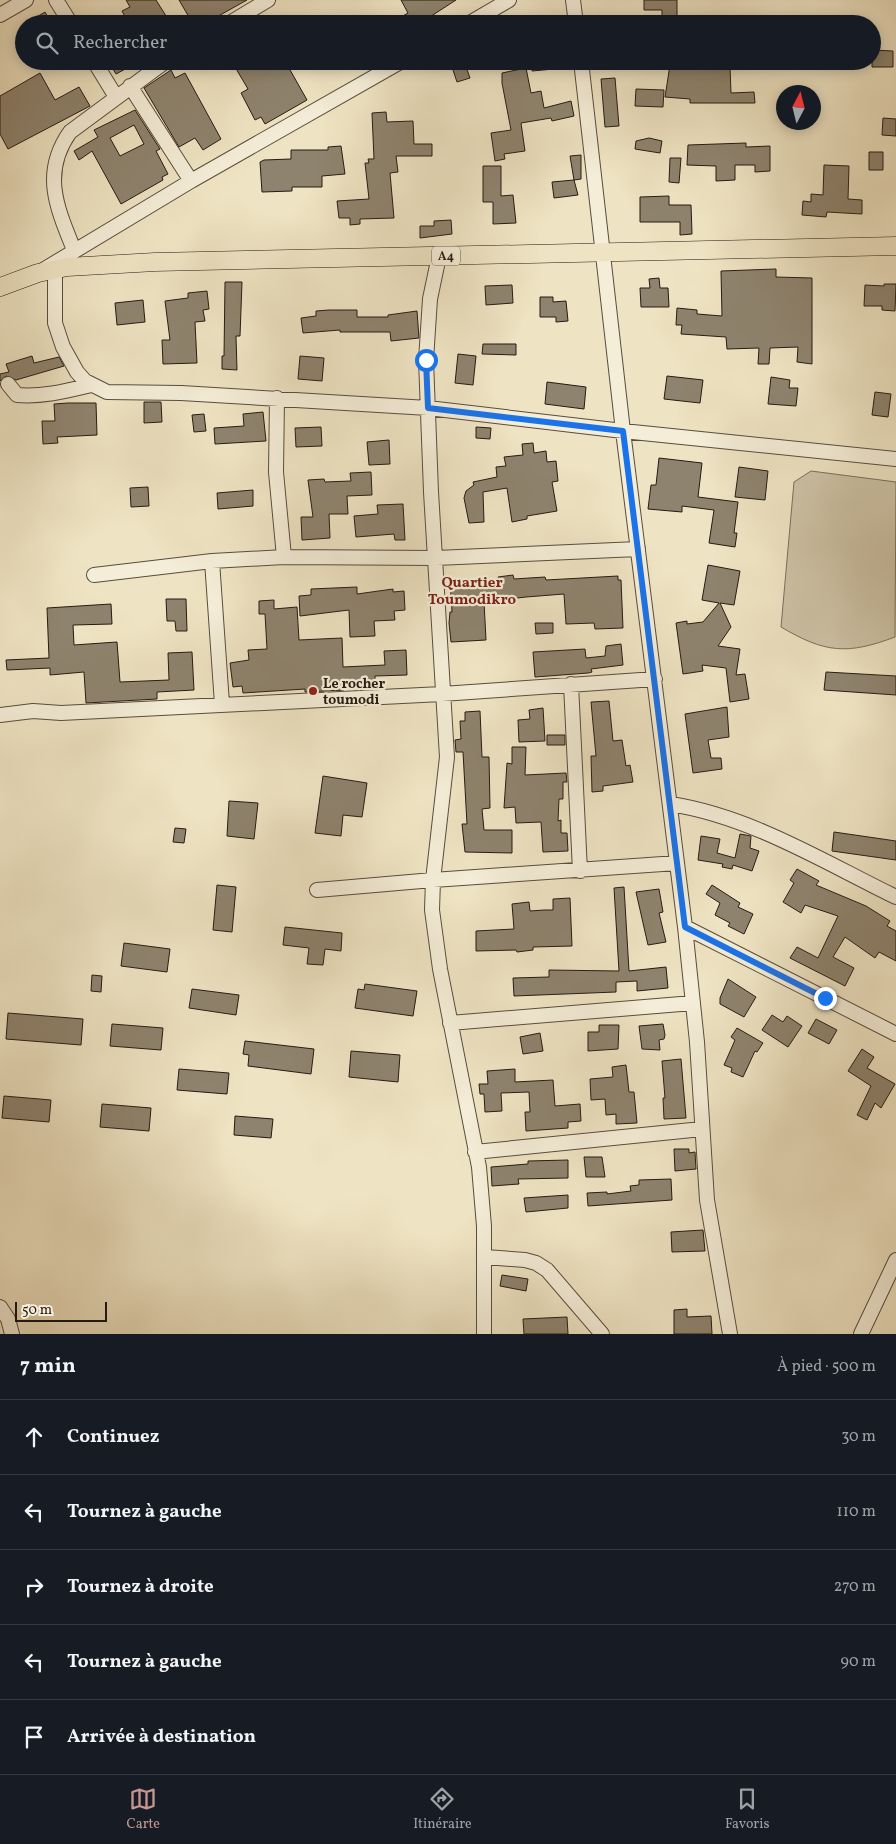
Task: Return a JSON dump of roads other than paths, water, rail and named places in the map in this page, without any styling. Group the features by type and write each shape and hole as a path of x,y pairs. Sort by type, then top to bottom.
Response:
{"main road":[{"name":"A4","path":"0,286 67,267 155,262 896,246"}],"street":[{"path":"0,16 26,0"},
{"path":"56,0 65,15"},
{"path":"243,15 268,0"},
{"path":"483,15 509,0"},
{"path":"573,0 575,15"},
{"path":"100,70 116,97"},
{"path":"74,250 56,206 53,182 56,158 61,145 70,132 153,70"},
{"path":"386,70 74,250 46,272 55,323 63,347 77,372 91,385 107,392 278,398 428,408 623,431 896,459"},
{"path":"582,70 623,431 685,927 693,1003 707,1200 730,1334"},
{"path":"130,86 191,181"},
{"path":"438,256 427,327 428,408 442,694 447,757 433,880 434,935 482,1193 485,1257 484,1334"},
{"path":"8,384 17,395 30,396 50,394 91,385"},
{"path":"278,398 276,472 284,557"},
{"path":"94,575 212,561 284,557 436,558 638,549"},
{"path":"212,561 222,704"},
{"path":"0,715 33,711 60,712 442,694 655,678"},
{"path":"571,684 580,871"},
{"path":"671,804 698,808 741,822 896,897"},
{"path":"317,890 677,863"},
{"path":"685,927 896,1034"},
{"path":"450,1023 693,1003"},
{"path":"475,1152 702,1129"},
{"path":"485,1257 536,1263 547,1270 602,1334"},
{"path":"861,1334 896,1260"},
{"path":"0,1306 8,1319 12,1334"}],"place":[{"name":"Le rocher toumodi","path":"313,691"}],"district":[{"name":"Quartier Toumodikro","path":"472,590"}]}
